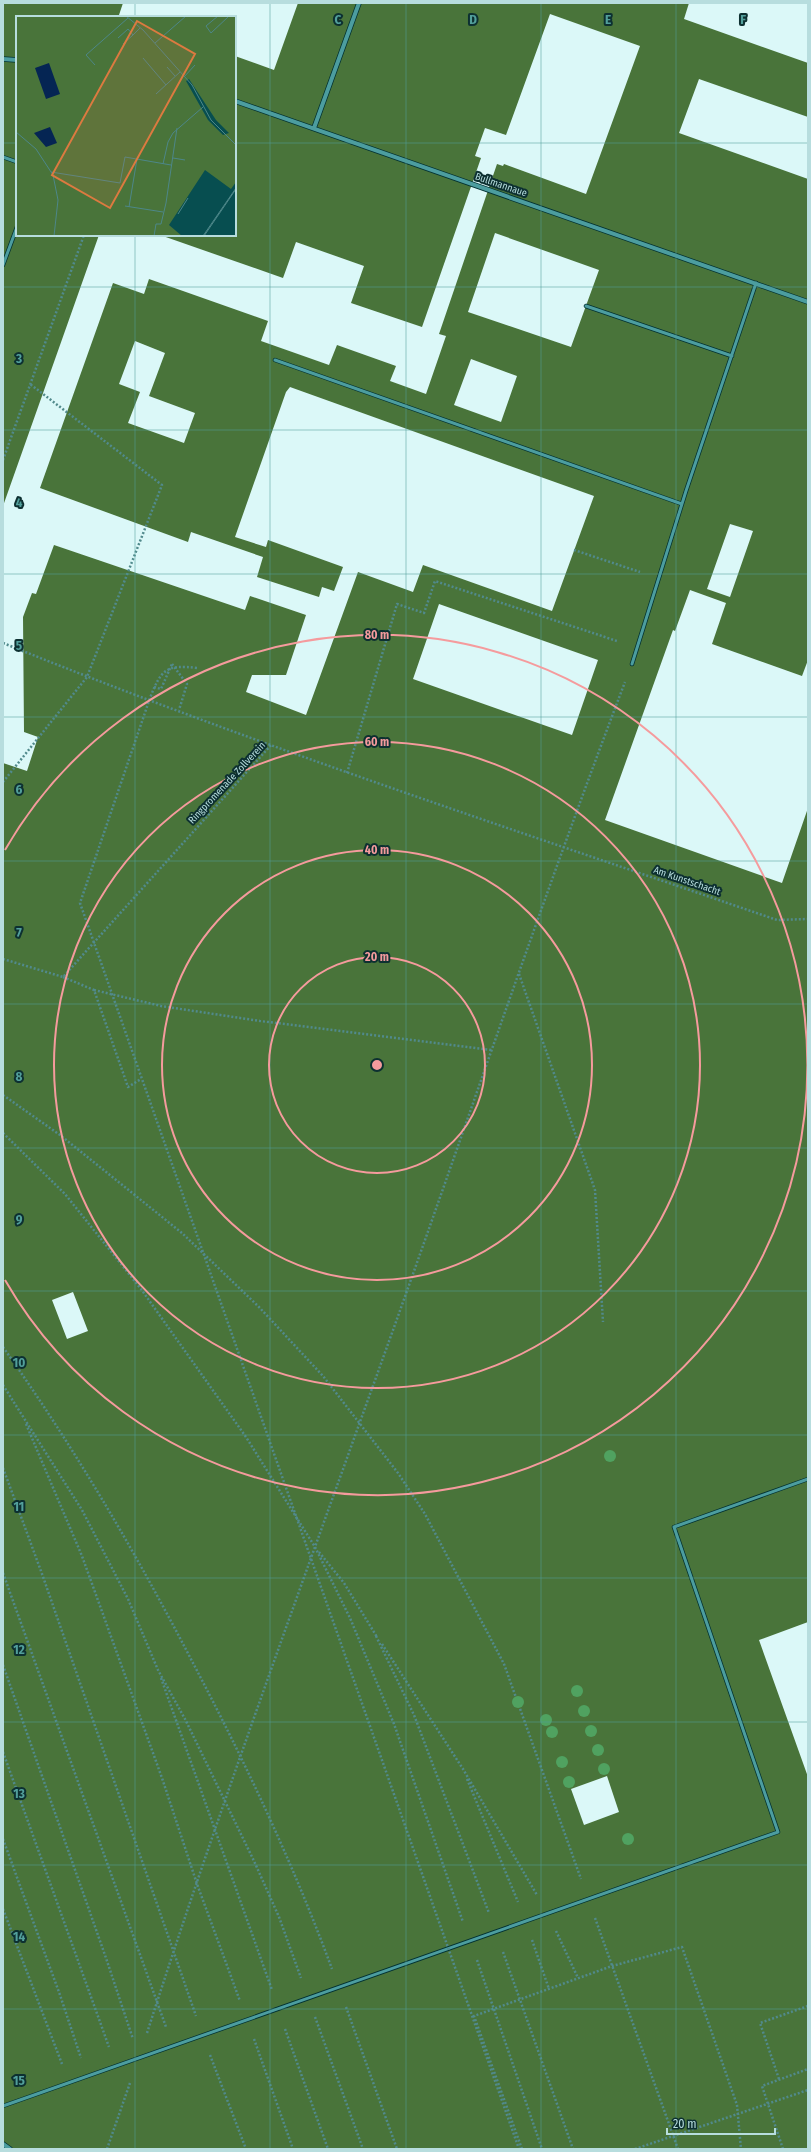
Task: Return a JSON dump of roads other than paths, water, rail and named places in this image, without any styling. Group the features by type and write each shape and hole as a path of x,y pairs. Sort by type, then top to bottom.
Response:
{"street":[{"path":"314,128 359,3"},
{"path":"3,59 16,60"},
{"name":"Bullmannaue","path":"236,101 808,302"},
{"path":"3,2144 10,2149"}],"lane":[{"path":"3,157 16,162"},
{"path":"3,265 16,230"},
{"path":"632,664 682,504 756,283"},
{"path":"586,306 732,356"},
{"path":"275,360 682,504"},
{"path":"3,2106 778,1832 674,1527 808,1479"}]}
